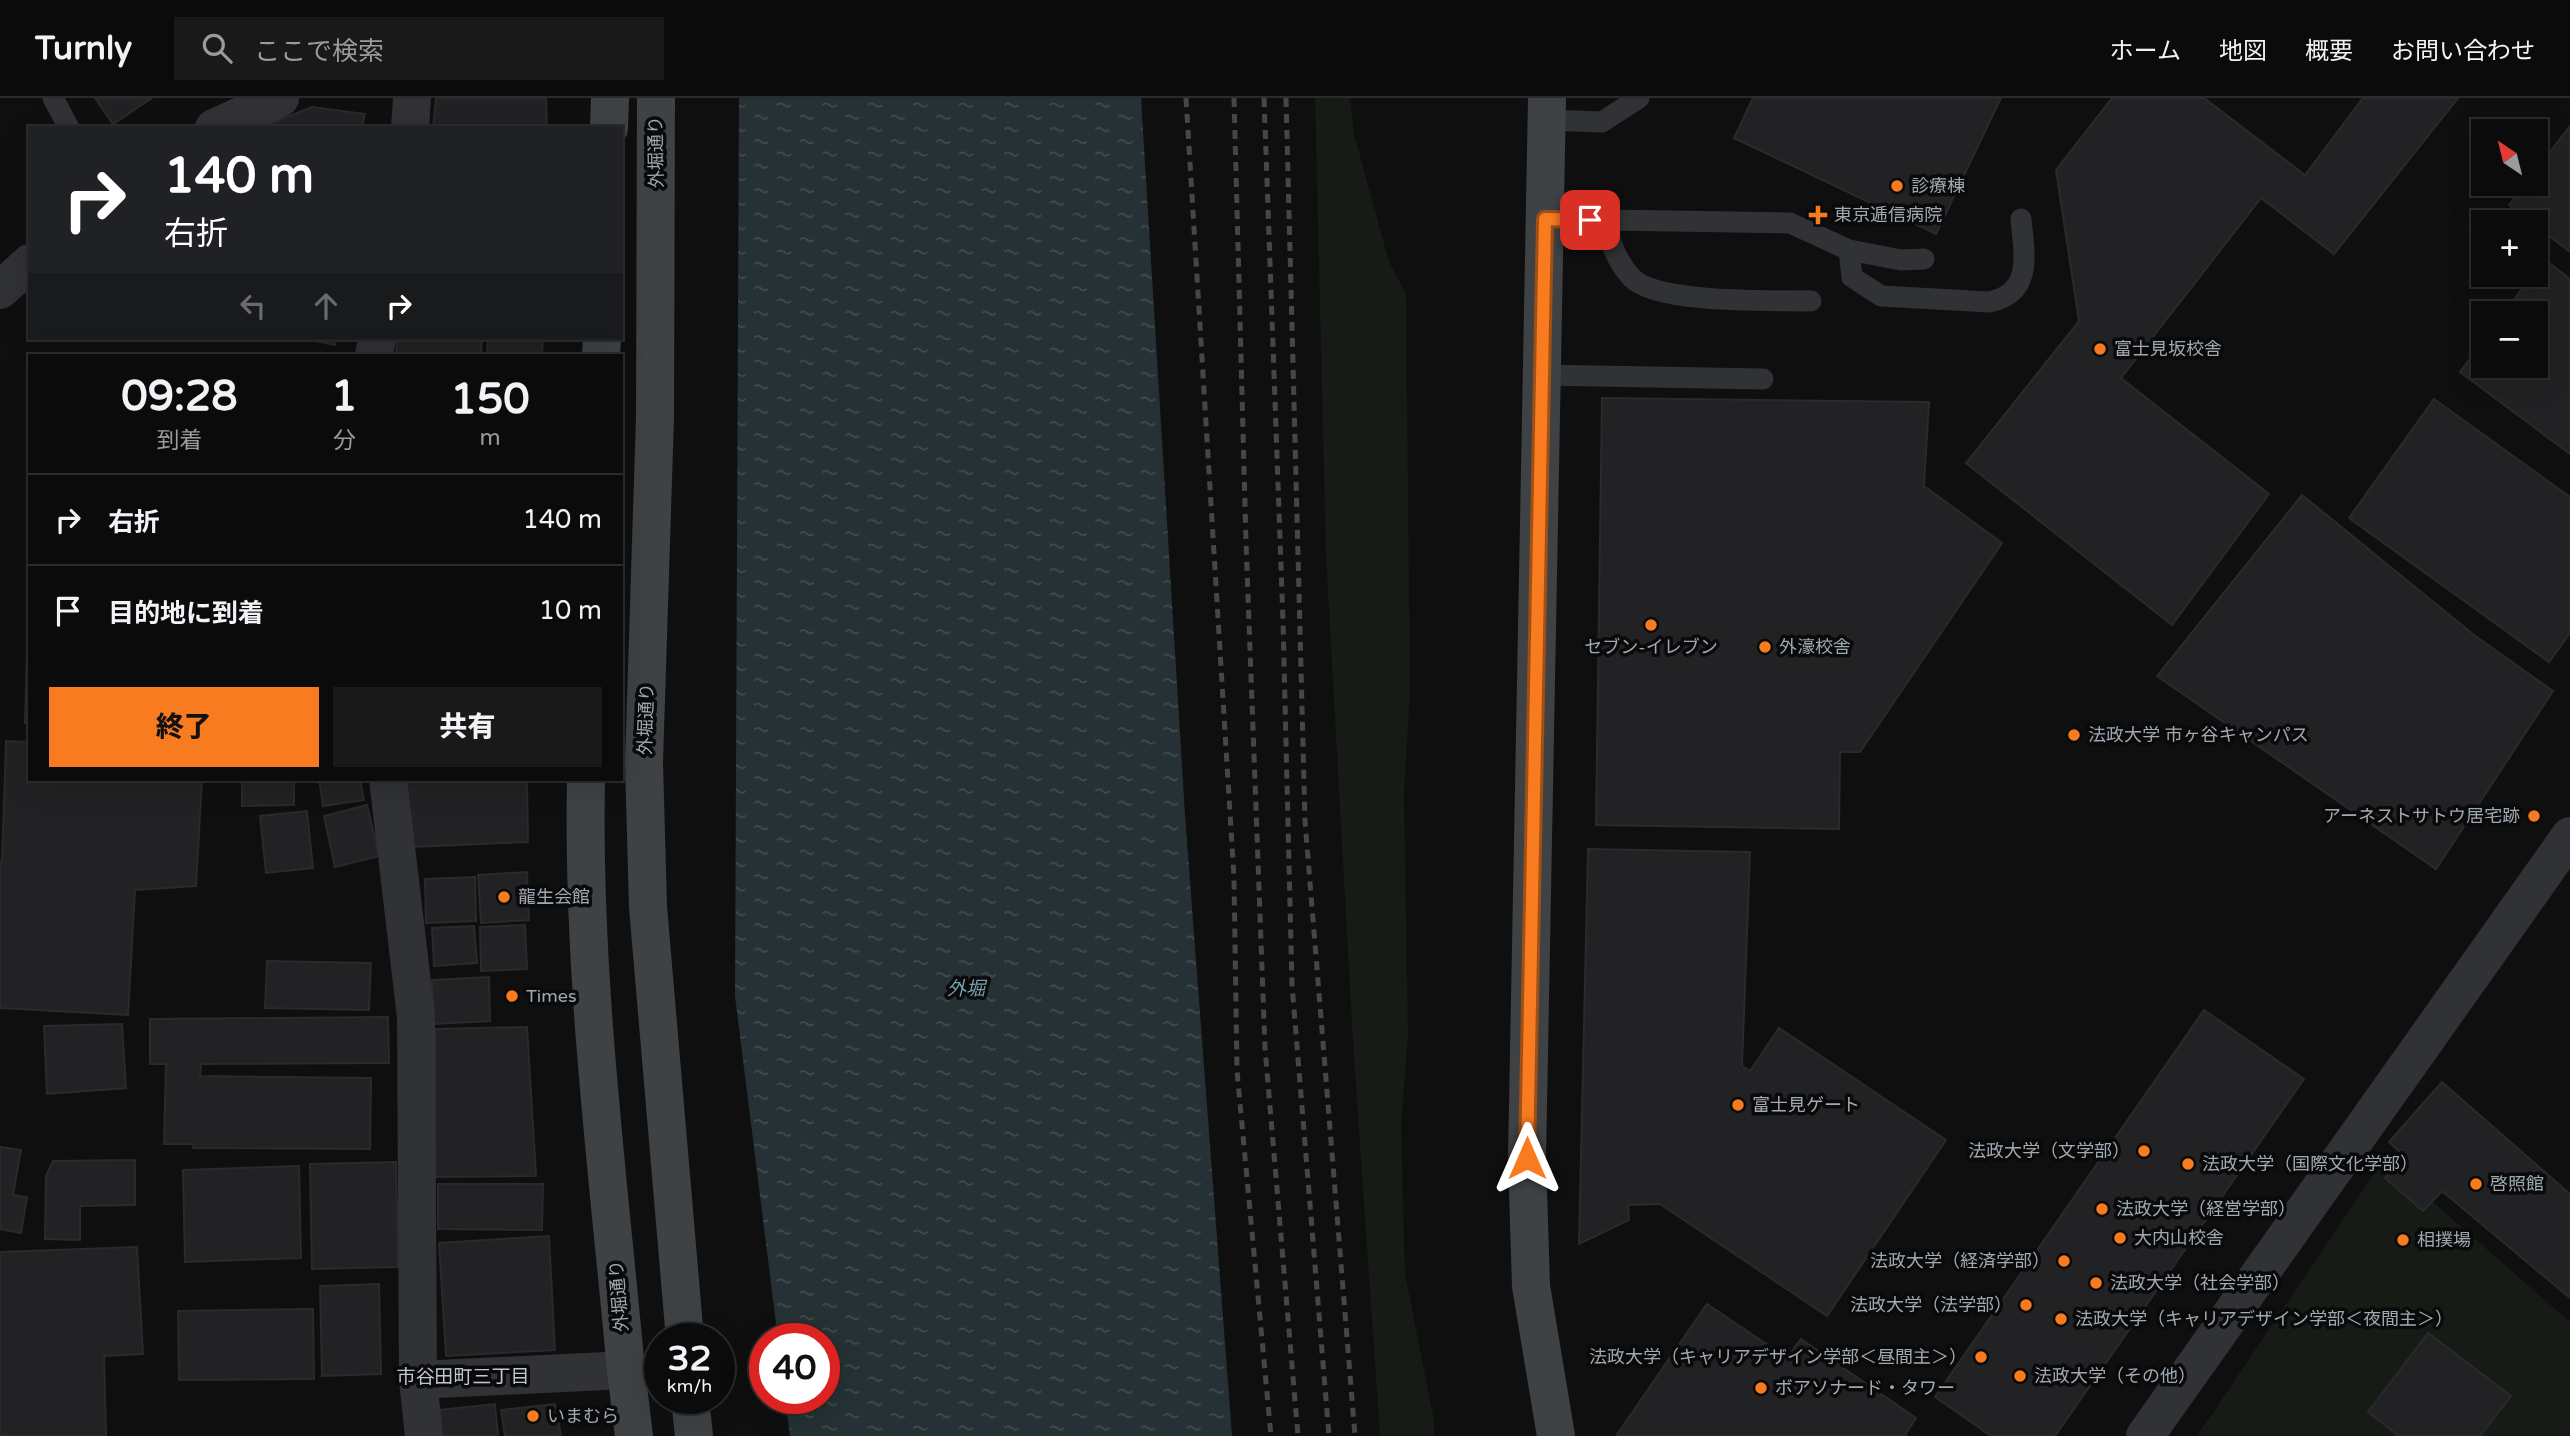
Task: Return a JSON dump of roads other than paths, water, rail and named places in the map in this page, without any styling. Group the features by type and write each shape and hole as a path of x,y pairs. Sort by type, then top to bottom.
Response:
{"main road":[{"path":"610,98 610,126"},
{"name":"外堀通り","path":"656,98 655,417 645,762 648,907 684,1323"},
{"path":"1547,109 1527,1158 1531,1286 1556,1436"},
{"name":"外堀通り","path":"586,781 585,858 589,972 634,1436"},
{"path":"692,1414 694,1436"}],"street":[{"path":"218,126 280,98"},
{"path":"410,126 412,98"},
{"path":"0,290 28,265"},
{"path":"388,781 416,1017 418,1380 424,1436"},
{"path":"2145,1436 2570,836"},
{"path":"418,1380 626,1370"}],"lane":[{"path":"54,98 68,126"},
{"path":"1547,109 1602,121 1639,98"},
{"path":"1545,219 1790,223 1849,250 1902,260 1924,259"},
{"path":"1849,250 1852,277 1881,296 1989,302 2003,299 2020,280 2024,260 2021,219"},
{"path":"1605,220 1611,245 1633,280 1673,295 1692,298 1811,301"},
{"path":"1541,375 1763,379"}],"water":[{"name":"外堀","path":"739,98 1141,98 1185,815 1232,1436 790,1436 787,1414 840,1414 840,1323 776,1323 735,996"}],"railway":[{"path":"1186,98 1234,878 1237,1071 1271,1436"},
{"path":"1234,98 1246,542 1265,1048 1298,1436"},
{"path":"1264,98 1283,621 1292,985 1329,1436"},
{"path":"1286,98 1305,821 1355,1436"}],"place":[{"name":"診療棟","path":"1897,186"},
{"name":"東京逓信病院","path":"1818,215"},
{"name":"富士見坂校舎","path":"2100,349"},
{"name":"セブン-イレブン","path":"1651,625"},
{"name":"外濠校舎","path":"1765,647"},
{"name":"法政大学 市ヶ谷キャンパス","path":"2074,735"},
{"name":"アーネストサトウ居宅跡","path":"2534,816"},
{"name":"龍生会館","path":"504,897"},
{"name":"Times","path":"512,996"},
{"name":"富士見ゲート","path":"1738,1105"},
{"name":"法政大学（文学部）","path":"2144,1151"},
{"name":"法政大学（国際文化学部）","path":"2188,1164"},
{"name":"啓照館","path":"2476,1184"},
{"name":"法政大学（経営学部）","path":"2102,1209"},
{"name":"大内山校舎","path":"2120,1238"},
{"name":"相撲場","path":"2403,1240"},
{"name":"法政大学（経済学部）","path":"2064,1261"},
{"name":"法政大学（社会学部）","path":"2096,1283"},
{"name":"法政大学（法学部）","path":"2026,1305"},
{"name":"法政大学（キャリアデザイン学部＜夜間主＞）","path":"2061,1319"},
{"name":"法政大学（キャリアデザイン学部＜昼間主＞）","path":"1981,1357"},
{"name":"法政大学（その他）","path":"2020,1376"},
{"name":"ボアソナード・タワー","path":"1761,1388"},
{"name":"いまむら","path":"533,1416"}],"district":[{"name":"市谷田町三丁目","path":"463,1376"}]}
